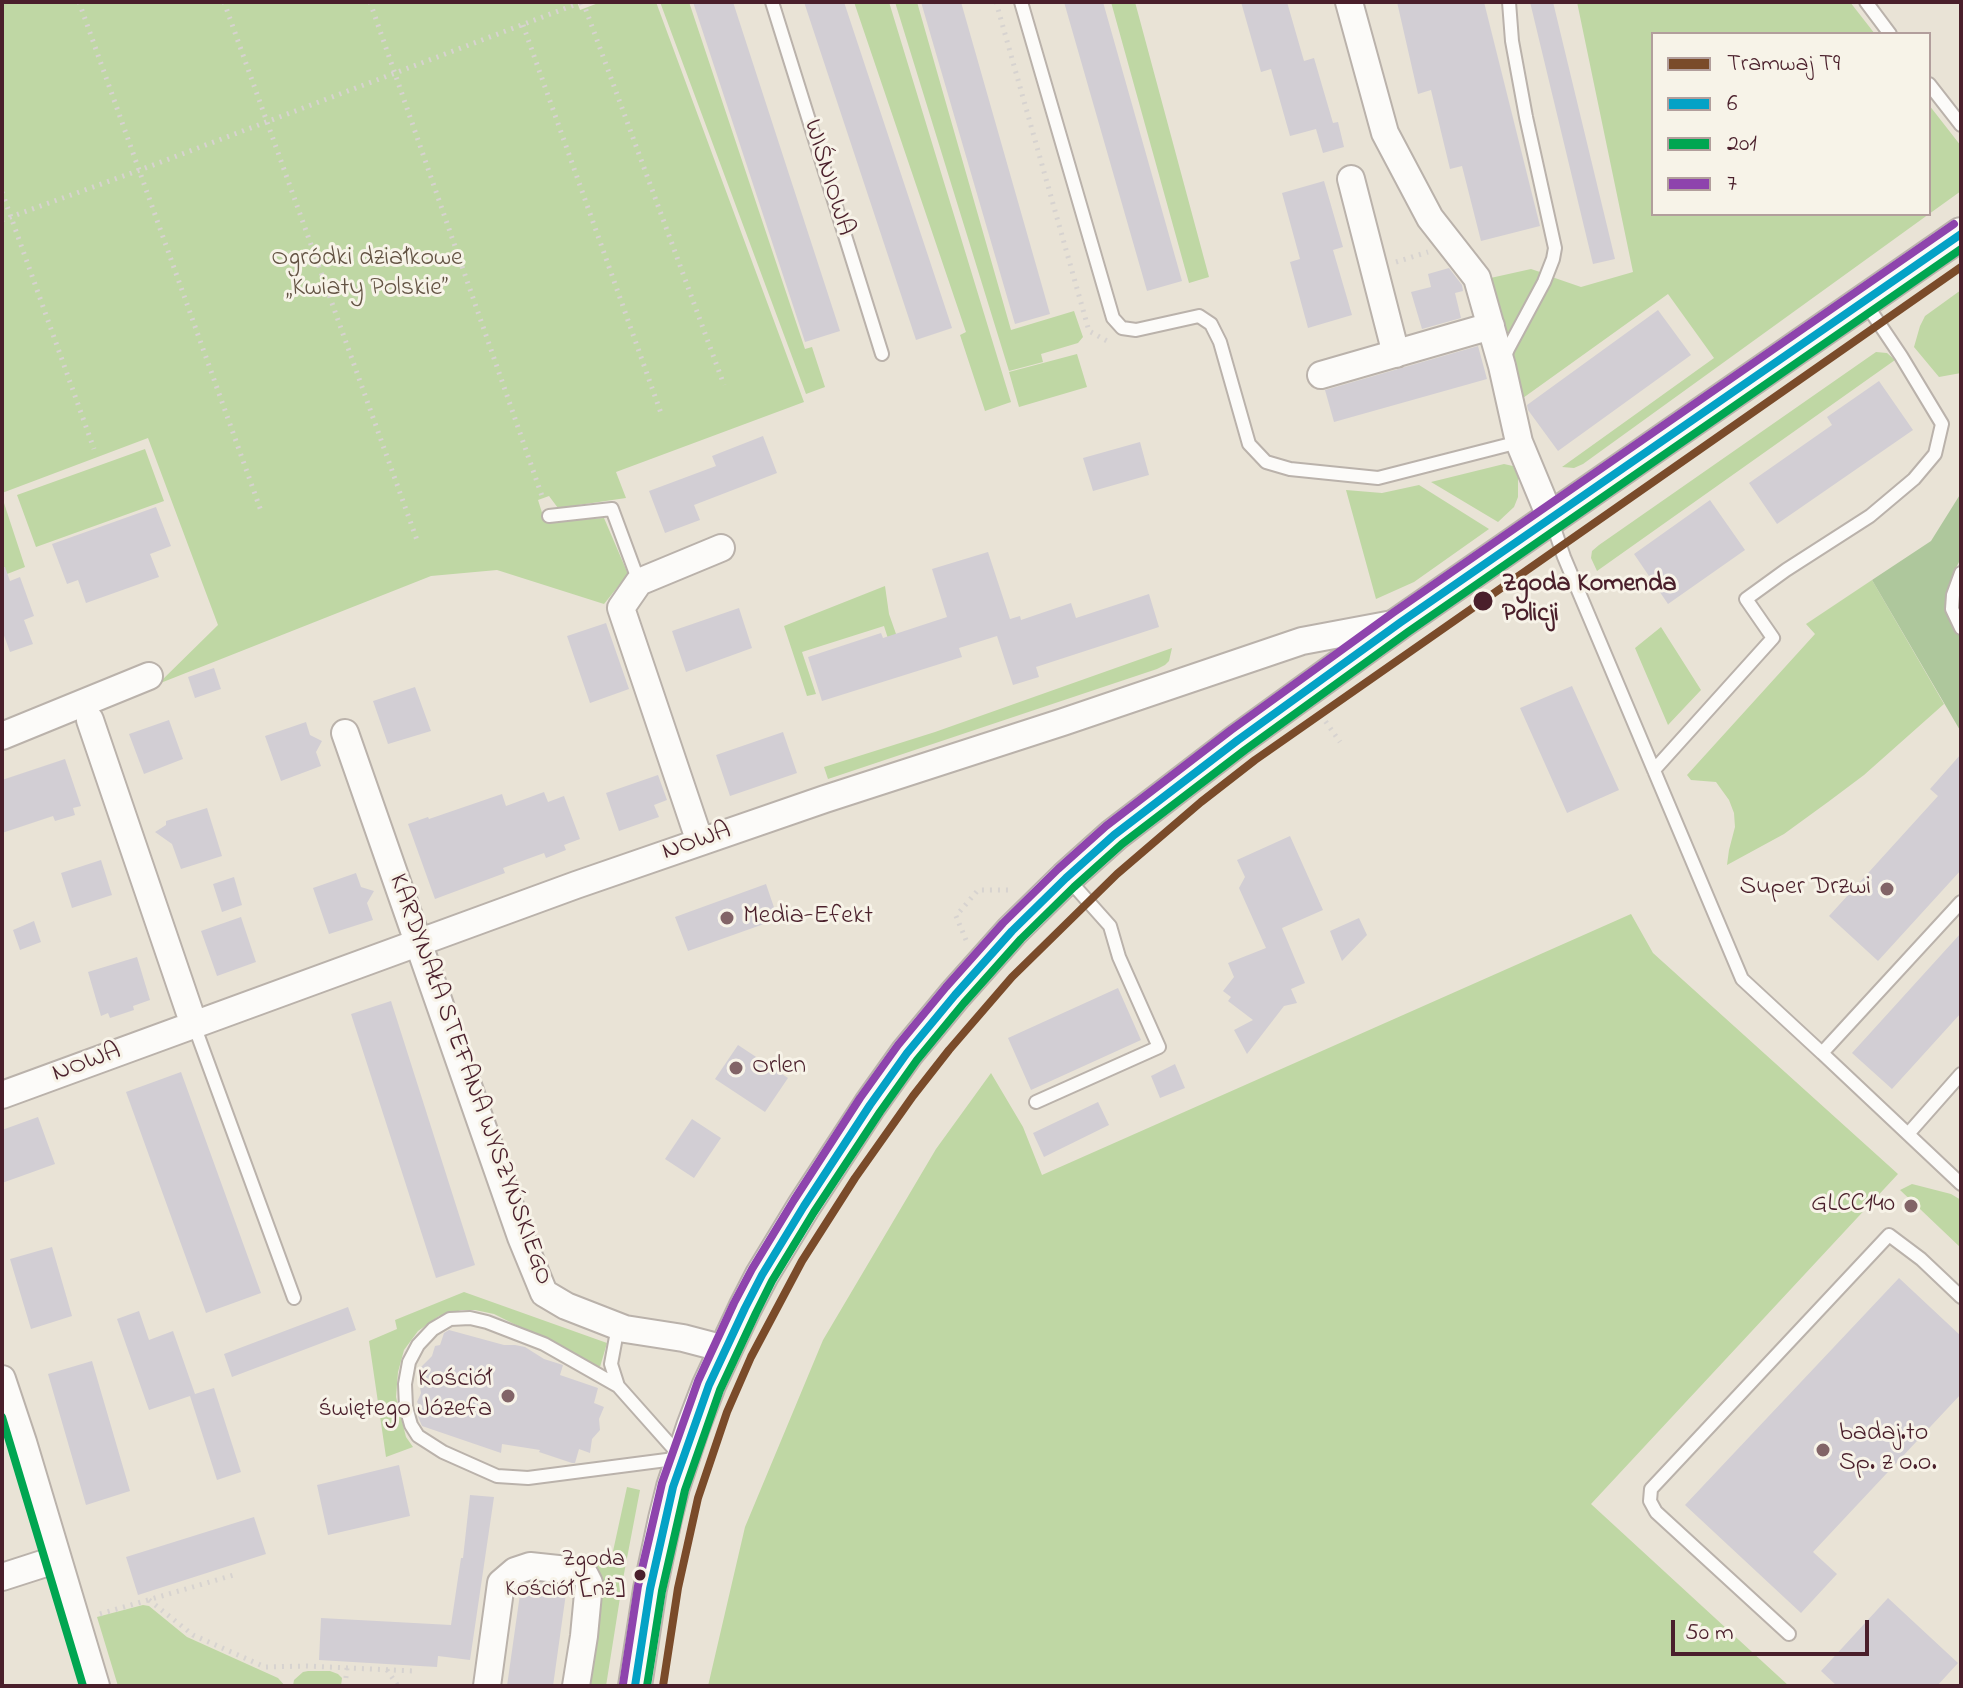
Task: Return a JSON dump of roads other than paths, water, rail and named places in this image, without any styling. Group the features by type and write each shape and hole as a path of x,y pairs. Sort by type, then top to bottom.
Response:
{"street":[{"path":"1349,2 1385,133 1430,218 1477,278 1519,442 1551,519"},
{"path":"1351,179 1396,354"},
{"path":"635,1686 665,1519 682,1458 725,1349 762,1275 889,1079 955,995 1012,931 1114,835 1163,796 1401,622 1961,234"},
{"path":"1321,375 1491,326"},
{"path":"700,842 621,608 639,582 721,548"},
{"name":"NOWA","path":"2,1095 566,888 700,842 1302,641 1401,622"},
{"path":"2,736 149,676"},
{"path":"90,720 194,1025"},
{"name":"KARDYNAŁA STEFANA WYSZYŃSKIEGO","path":"345,733 521,1237 544,1293 566,1306 618,1326 725,1349"},
{"path":"2,1379 96,1686"},
{"path":"2,1577 58,1559"},
{"path":"487,1686 501,1583 515,1571 530,1566 577,1571 585,1575 589,1583 576,1686"}],"lane":[{"name":"WIŚNIOWA","path":"772,2 882,354"},
{"path":"1021,2 1113,318 1122,328 1136,330 1199,316 1211,324 1220,342 1249,444 1266,462 1290,469 1378,478 1519,442"},
{"path":"1502,366 1544,282 1555,248 1524,107 1512,41 1509,2"},
{"path":"1866,2 1888,32"},
{"path":"1931,87 1961,125"},
{"path":"1654,770 1773,638 1746,599 1870,516 1914,479 1935,454 1942,424 1864,301"},
{"path":"549,516 612,509 639,582"},
{"path":"1551,519 1564,557 1742,979 1908,1134 1959,1177"},
{"path":"1961,573 1953,595 1952,609 1961,628"},
{"path":"1036,1102 1159,1047 1119,957 1110,926 1066,878"},
{"path":"1822,1053 1961,902"},
{"path":"194,1025 294,1298"},
{"path":"1908,1134 1961,1074"},
{"path":"1789,1634 1656,1512 1650,1501 1651,1489 1889,1235 1921,1259 1961,1297"},
{"path":"470,1318 487,1322 544,1344 618,1386 682,1458 528,1478 497,1476 443,1452 418,1436 406,1407 405,1384 409,1362 418,1345 433,1329 450,1319 470,1318"},
{"path":"618,1326 611,1364 618,1386"}],"tram line":[{"name":"T9","path":"663,1686 678,1588 698,1498 727,1412 751,1357 802,1261 855,1178 913,1096 1012,977 1117,874 1255,760 1961,267"}],"place":[{"name":"Zgoda Komenda Policji","path":"1483,601"},
{"name":"Super Drzwi","path":"1887,889"},
{"name":"Media-Efekt","path":"727,918"},
{"name":"Orlen","path":"736,1068"},
{"name":"GLCC140","path":"1911,1206"},
{"name":"Kościół świętego Józefa","path":"508,1396"},
{"name":"badaj.to Sp. z o.o.","path":"1823,1450"},
{"name":"Zgoda Kościół [nż]","path":"640,1575"}],"park label":[{"name":"Ogródki działkowe „Kwiaty Polskie”","path":"367,275"}]}
